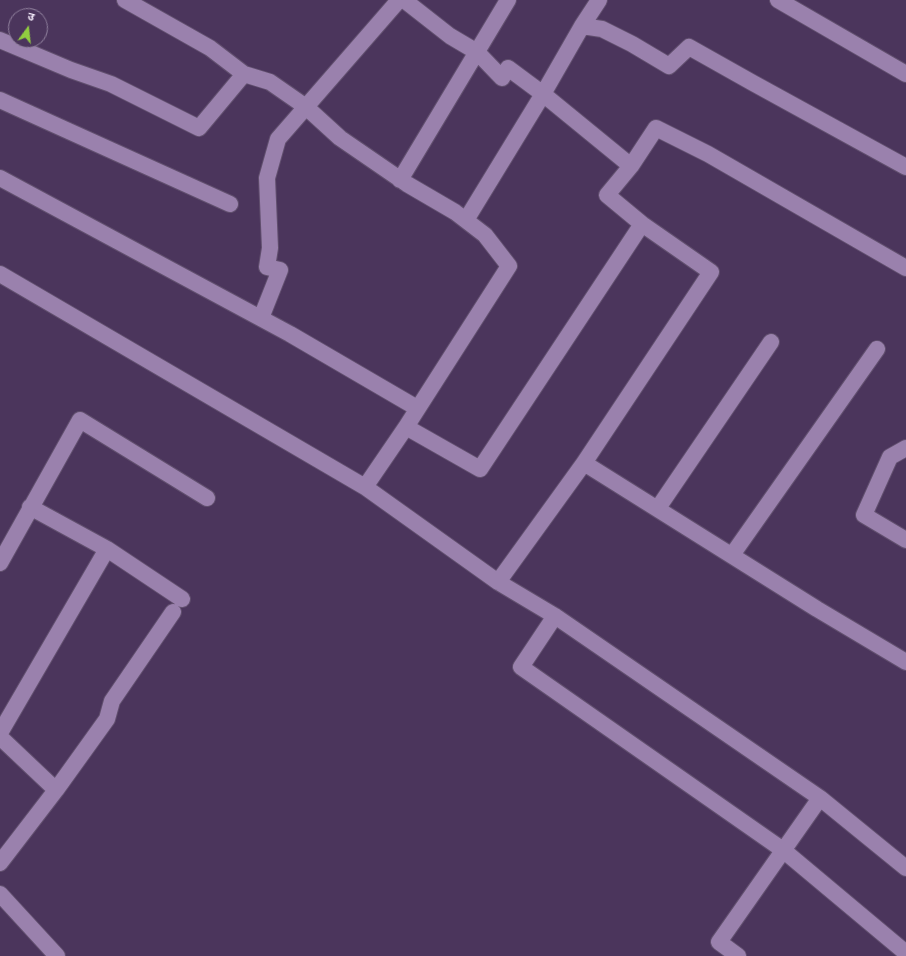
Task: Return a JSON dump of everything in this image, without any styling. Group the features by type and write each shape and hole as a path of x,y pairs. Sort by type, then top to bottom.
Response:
{"street":[{"path":"125,0 210,48 244,74 270,82 306,107 340,138 400,180 455,212 486,235 509,266 406,427 365,487"},
{"path":"261,318 280,270 267,267 270,248 267,178 278,139 399,0"},
{"path":"404,0 450,36 477,52 502,78 508,68 543,94 631,166"},
{"path":"400,180 508,0"},
{"path":"466,220 599,0"},
{"path":"778,0 906,74"},
{"path":"582,26 602,29 632,44 669,66 690,47 906,167"},
{"path":"0,40 71,70 111,84 199,128 244,74"},
{"path":"0,100 230,204"},
{"path":"498,582 584,463 711,272 642,224 607,195 631,166 656,128 708,154 906,268"},
{"path":"0,178 261,318 418,408"},
{"path":"406,427 480,469 642,224"},
{"path":"0,274 365,487 498,582 555,616 820,798 906,868"},
{"path":"658,508 771,342"},
{"path":"732,555 877,350"},
{"path":"0,563 80,420 207,498"},
{"path":"906,448 890,457 864,515 906,540"},
{"path":"584,463 817,609 906,662"},
{"path":"0,864 56,790 106,719 112,702 178,605 107,548 30,507"},
{"path":"0,734 107,548"},
{"path":"555,616 521,667 783,850 906,953"},
{"path":"0,737 56,790"},
{"path":"738,956 719,942 820,798"},
{"path":"0,894 55,955"}]}
